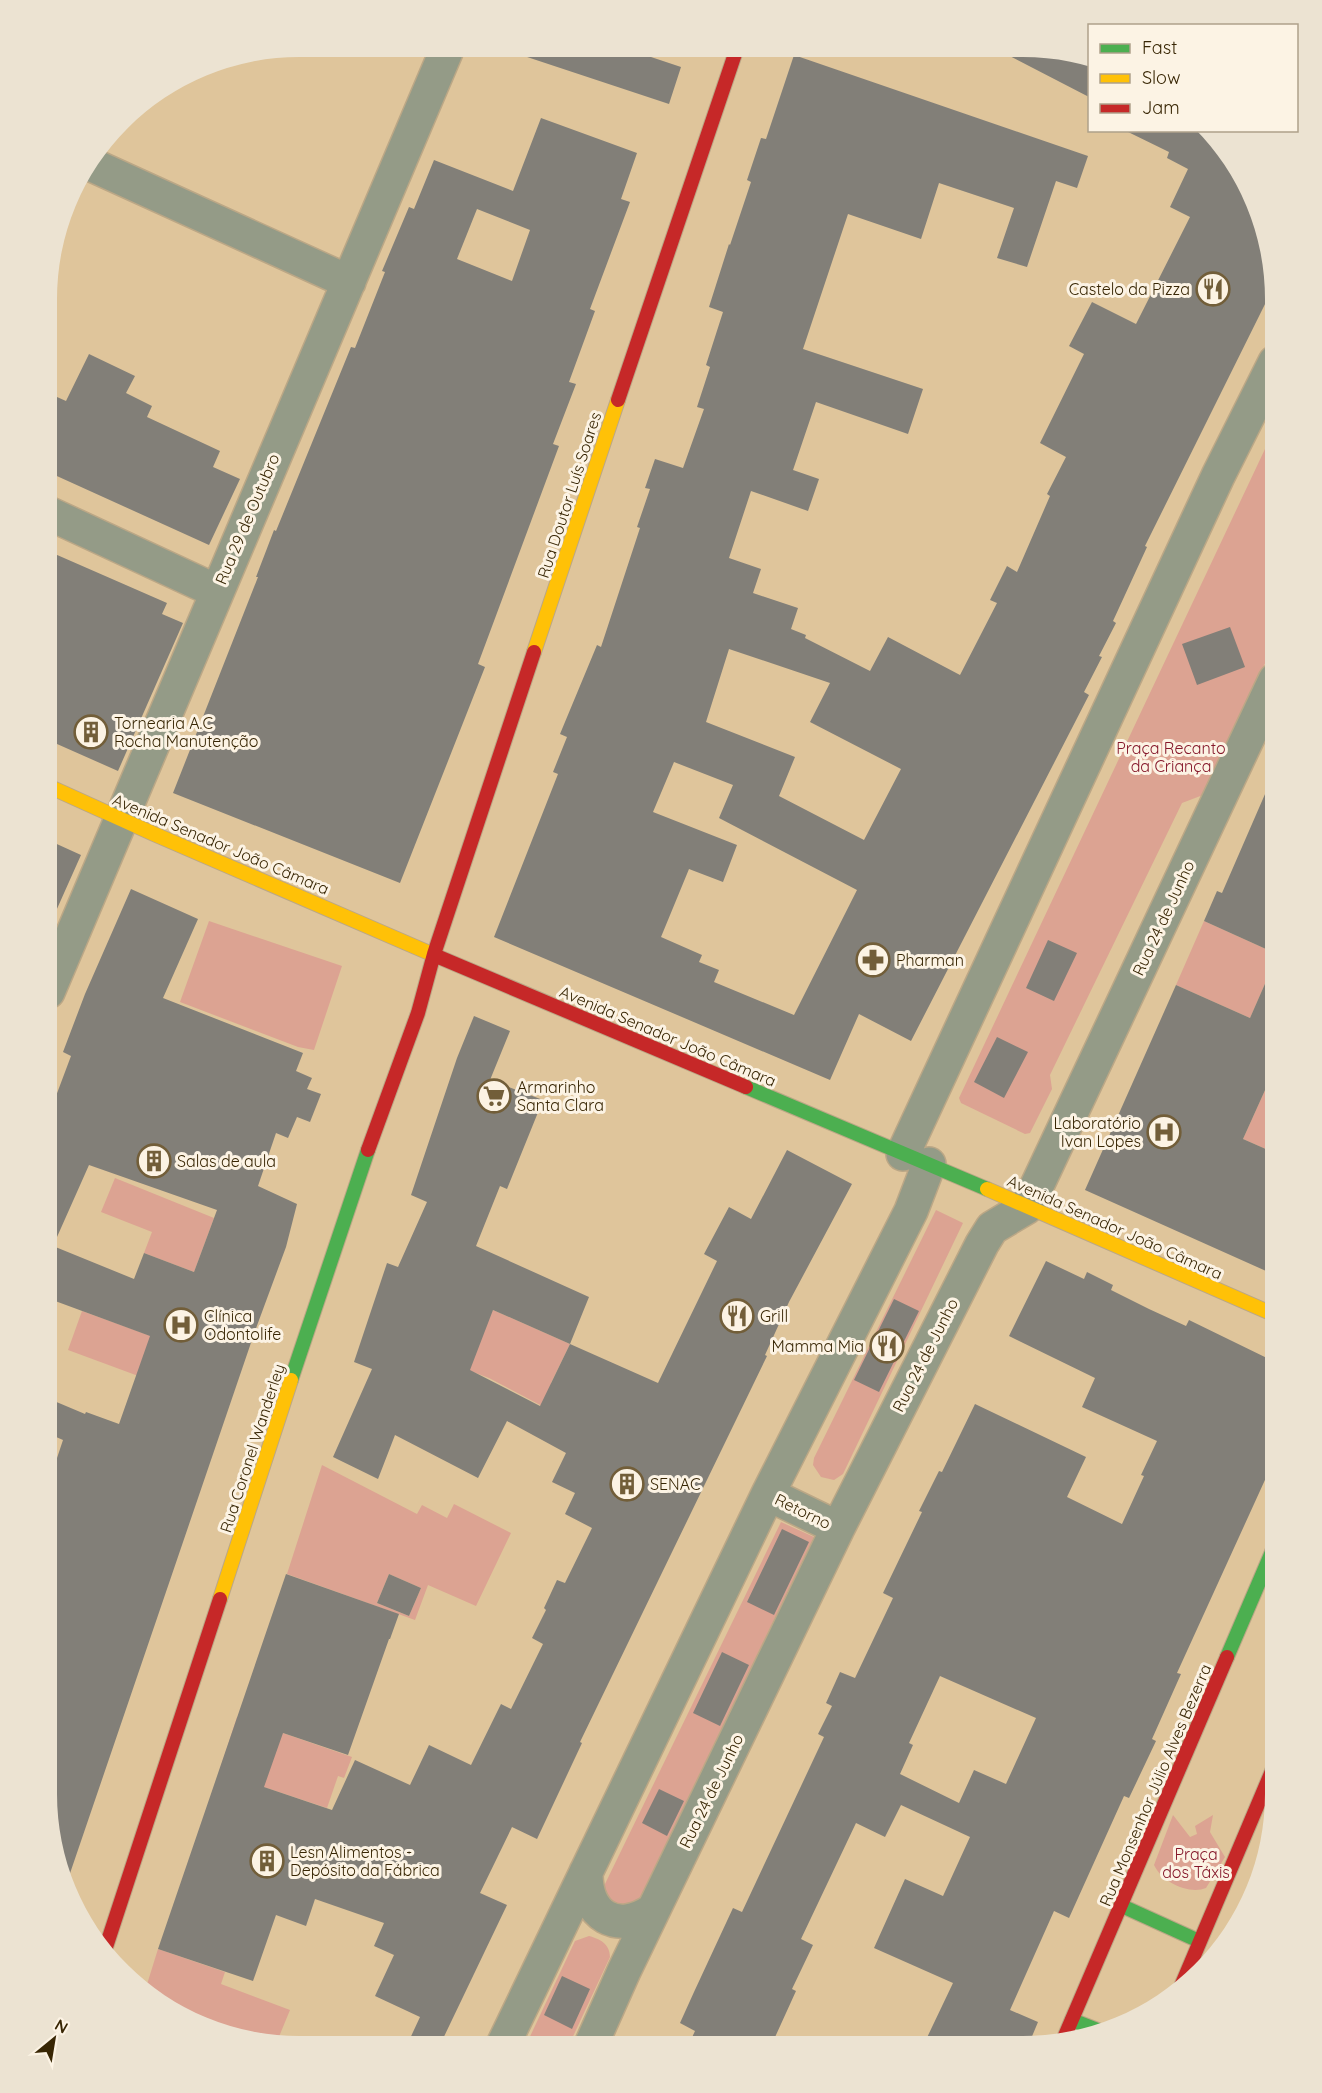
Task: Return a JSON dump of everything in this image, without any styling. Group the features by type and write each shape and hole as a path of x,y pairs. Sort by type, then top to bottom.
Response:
{"street":[{"name":"Rua 29 de Outubro","path":"57,971 443,57"},
{"name":"Rua Doutor Luís Soares","path":"434,954 734,57"},
{"path":"96,167 349,282"},
{"path":"507,2036 768,1494 911,1211 916,1159 1213,487 1265,382"},
{"path":"57,517 216,591"},
{"name":"Rua 24 de Junho","path":"595,2036 653,1910 838,1528 982,1244 992,1228 1027,1207 1265,701"},
{"name":"Avenida Senador João Câmara","path":"57,790 1265,1311"},
{"name":"Rua Coronel Wanderley","path":"108,1942 350,1201 418,1013 434,954"},
{"name":"Retorno","path":"768,1494 838,1528"},
{"name":"Rua Monsenhor Júlio Alves Bezerra","path":"1067,2032 1265,1569"},
{"path":"1186,1973 1265,1787"},
{"path":"585,1872 585,1887 589,1901 599,1913 627,1922 641,1919 653,1910"},
{"path":"1122,1906 1199,1941"},
{"path":"556,1937 566,1930 578,1927 590,1927 601,1931 612,1938 619,1947 624,1971"},
{"path":"1072,2020 1089,2027"}],"green space":[{"name":"Praça Recanto da Criança","path":"1265,449 1265,663 1203,795 1182,803 1050,1075 1052,1089 1030,1133 1025,1134 961,1103 959,1098"},
{"path":"209,921 342,966 314,1050 298,1047 180,1002"},
{"path":"1204,921 1265,948 1265,984 1250,1018 1176,985"},
{"path":"1265,1090 1265,1149 1243,1139"},
{"path":"115,1178 214,1218 194,1272 144,1253 152,1232 101,1212"},
{"path":"936,1210 963,1223 843,1474 834,1480 821,1477 813,1465 814,1458"},
{"path":"493,1310 570,1344 551,1383 565,1418 489,1378 444,1361"},
{"path":"82,1311 151,1336 160,1384 68,1350"},
{"path":"322,1465 417,1514 422,1505 447,1518 454,1504 511,1533 476,1606 428,1585 415,1620 287,1574","holes":["389,1574 421,1588 409,1616 377,1603"]},
{"path":"781,1522 814,1537 638,1902 633,1907 613,1903 604,1886"},
{"path":"237,1717 352,1757 344,1778 338,1776 327,1808 219,1772"},
{"name":"Praça dos Táxis","path":"1173,1815 1190,1837 1197,1834 1195,1826 1213,1815 1210,1832 1225,1857 1206,1888 1192,1890 1177,1886 1163,1877 1154,1865"},
{"path":"589,1936 597,1939 604,1943 610,1952 610,1957 573,2036 530,2036 575,1941"},
{"path":"158,1949 225,1972 221,1984 290,2010 280,2035 251,2031 206,2018 178,2004 148,1983"}],"building":[{"path":"527,57 651,57 681,67 669,104"},
{"path":"793,57 800,57 1088,156 1077,188 1056,181 1027,267 997,258 1014,208 939,183 921,239 848,214 803,349 923,389 908,434 816,402 793,470 819,479 808,511 751,491 729,558 761,569 753,593 798,608 791,629 870,671 888,637 960,675 997,603 990,600 1007,566 1017,572 1050,496 1047,494 1066,457 1040,443 1084,354 1069,346 1092,302 1136,324 1190,217 1170,207 1188,169 1167,158 1169,152 1128,132 1198,132 1205,139 1233,178 1247,206 1257,236 1263,267 1265,304 1145,546 1147,547 1113,621 1116,623 1099,656 1102,657 1084,692 1089,695 911,1041 859,1014 830,1080 494,937 558,774 553,772 567,737 560,734 597,645 601,647 640,528 637,527 650,489 645,488 655,459 683,468 704,409 697,407 710,367 706,365 723,312 709,307 751,182 747,180 761,138 766,139","holes":["729,649 830,683 810,722 901,769 864,840 779,796 795,757 706,722","674,762 733,785 719,818 857,890 794,1015 714,982 719,970 699,962 702,955 661,937 689,869 723,882 737,845 653,812"]},
{"path":"1012,57 1055,59 1088,66 1088,96"},
{"path":"541,118 637,153 621,199 630,202 590,309 595,311 569,382 576,384 553,444 559,446 478,664 485,667 400,883 173,793 258,577 256,577 274,530 276,531 351,347 355,348 385,272 382,271 409,207 414,209 434,160 513,191","holes":["477,209 530,230 512,281 457,259"]},
{"path":"89,354 135,376 126,393 152,406 147,417 220,451 213,467 240,479 209,545 57,476 57,397 66,401"},
{"path":"57,555 167,603 162,614 183,623 118,771 57,744"},
{"path":"1230,627 1245,667 1197,685 1182,644"},
{"path":"1265,794 1265,948 1204,921 1217,891 1222,893"},
{"path":"57,844 81,855 57,909"},
{"path":"131,889 198,919 163,998 303,1053 296,1071 312,1078 307,1089 321,1094 310,1122 297,1117 288,1138 276,1133 258,1186 297,1204 286,1247 255,1331 70,1873 59,1826 57,1794 57,1458 63,1440 57,1437 57,1402 85,1414 86,1412 119,1424 150,1336 57,1302 57,1248 134,1279 144,1253 194,1272 217,1210 89,1165 57,1237 57,1093 71,1056 63,1052 85,994"},
{"path":"1048,940 1077,953 1054,1001 1026,988"},
{"path":"1265,984 1265,1090 1243,1139 1265,1149 1265,1271 1085,1190 1176,985 1250,1018"},
{"path":"474,1016 510,1031 490,1080 543,1100 507,1189 500,1186 476,1246 589,1297 570,1344 658,1383 717,1261 704,1254 729,1207 751,1219 787,1150 852,1184 789,1302 765,1355 767,1356 580,1742 582,1743 537,1839 512,1827 480,1893 507,1905 444,2036 411,2036 420,2017 375,1996 394,1955 374,1946 384,1923 315,1899 306,1926 276,1915 253,1981 158,1949 286,1574 399,1614 348,1755 283,1733 264,1787 332,1810 355,1760 410,1785 429,1745 471,1765 501,1704 511,1709 543,1644 532,1638 546,1610 544,1608 557,1580 565,1583 592,1528 565,1514 575,1493 552,1482 566,1453 507,1421 478,1478 395,1435 378,1479 333,1457 372,1369 354,1362 387,1263 398,1267 427,1202 411,1195 457,1058","holes":["493,1310 570,1344 540,1406 470,1370"]},
{"path":"997,1037 1028,1052 1004,1098 974,1082"},
{"path":"1046,1261 1084,1279 1087,1272 1113,1285 1111,1290 1149,1309 1186,1326 1189,1320 1265,1357 1265,1480 1177,1673 1181,1674 1152,1739 1156,1741 1129,1798 1124,1796 1069,1918 1054,1911 1010,2010 1038,2022 1032,2035 928,2036 953,1983 874,1948 905,1879 943,1896 970,1837 901,1805 885,1837 856,1823 801,1939 813,1945 792,1989 796,1991 776,2036 693,2036 695,2031 680,2023 733,1908 742,1912 824,1737 818,1734 832,1706 826,1703 840,1672 855,1678 893,1598 883,1593 922,1512 919,1511 939,1471 942,1472 975,1404 1086,1457 1067,1497 1122,1524 1157,1441 1082,1407 1095,1378 1009,1336","holes":["940,1676 1036,1718 1006,1784 974,1770 959,1803 900,1774 913,1745 909,1743"]},
{"name":"Mamma Mia","path":"894,1299 919,1311 879,1392 854,1380"},
{"path":"782,1529 809,1542 774,1615 747,1602"},
{"path":"389,1574 421,1588 409,1616 377,1603"},
{"path":"722,1652 749,1665 720,1726 693,1713"},
{"path":"659,1789 684,1801 667,1836 642,1823"},
{"path":"562,1976 590,1989 572,2029 544,2015"}],"traffic: fast":[{"path":"746,1087 987,1189"},
{"path":"291,1380 368,1150"},
{"path":"1227,1657 1265,1568"},
{"path":"1122,1906 1199,1941"},
{"path":"1072,2020 1089,2027"}],"traffic: slow":[{"path":"534,652 618,400"},
{"path":"57,790 434,955"},
{"path":"987,1189 1265,1311"},
{"path":"220,1599 291,1380"}],"traffic: jam":[{"path":"618,400 734,57"},
{"path":"368,1150 418,1013 434,954 534,652"},
{"path":"434,955 746,1087"},
{"path":"108,1942 220,1599"},
{"path":"1067,2032 1227,1657"},
{"path":"1187,1972 1265,1788"}],"place":[{"name":"Castelo da Pizza","path":"1213,289"},
{"name":"Tornearia A.C Rocha Manutenção","path":"91,732"},
{"name":"Pharman","path":"873,960"},
{"name":"Armarinho Santa Clara","path":"494,1096"},
{"name":"Laboratório Ivan Lopes","path":"1164,1132"},
{"name":"Salas de aula","path":"154,1161"},
{"name":"Grill","path":"737,1316"},
{"name":"Clínica Odontolife","path":"181,1325"},
{"name":"Mamma Mia","path":"887,1346"},
{"name":"SENAC","path":"627,1484"},
{"name":"Lesn Alimentos - Depósito da Fábrica","path":"267,1861"}]}
